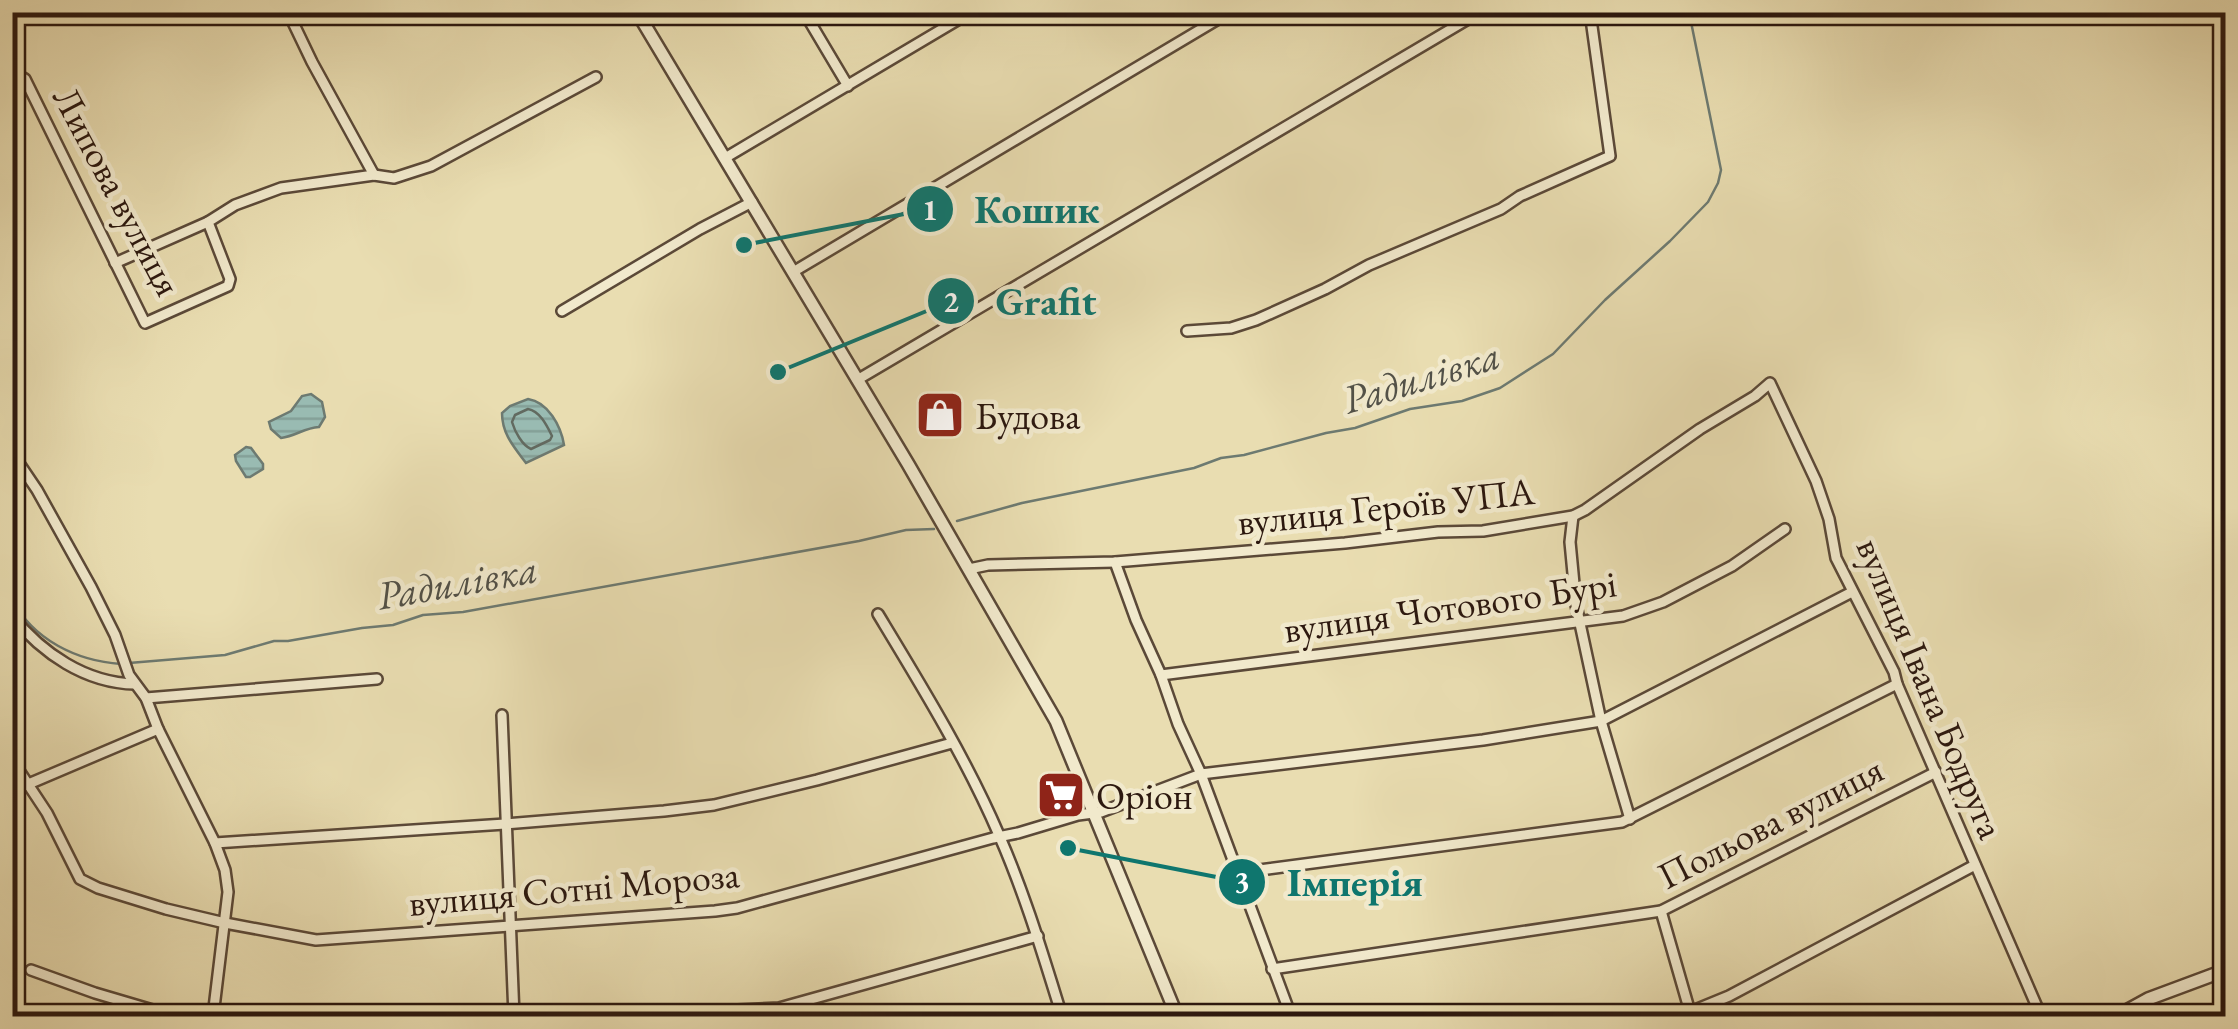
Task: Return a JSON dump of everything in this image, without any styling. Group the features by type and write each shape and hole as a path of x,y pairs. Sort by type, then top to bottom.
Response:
{"street":[{"path":"288,12 374,175"},
{"path":"637,12 858,380 1056,721 1177,1016"},
{"path":"804,12 848,86"},
{"path":"726,158 970,12"},
{"path":"794,272 1230,12"},
{"path":"858,380 1480,12"},
{"path":"1187,331 1230,328 1256,320 1610,156 1590,12"},
{"name":"Липова вулиця","path":"12,79 25,79 145,323 228,286 230,279 208,222 235,205 281,188 374,175 394,178 432,166 596,77"},
{"path":"562,311 700,228 752,202"},
{"path":"115,264 208,222"},
{"name":"вулиця Героїв УПА","path":"969,569 988,564 1115,562 1483,531 1573,516 1770,383"},
{"name":"вулиця Івана Бодруга","path":"1770,383 1816,481 1829,519 1834,552 1894,672 2041,1016"},
{"path":"12,453 66,539 215,843 228,901 213,1016"},
{"path":"1573,516 1570,535 1576,605 1601,721 1630,819"},
{"name":"вулиця Чотового Бурі","path":"1162,675 1623,616 1663,602 1732,566 1785,530"},
{"path":"1115,562 1201,774 1291,1016"},
{"name":"вулиця Сотні Мороза","path":"12,760 47,813 80,879 108,892 225,923 316,940 726,910 1095,812 1201,774 1483,740 1601,721 1852,592"},
{"path":"878,614 952,742 1000,836 1038,936 1062,1016"},
{"path":"12,616 32,639 70,666 110,681 134,684"},
{"path":"146,698 376,680"},
{"path":"1237,873 1630,819 1897,684"},
{"path":"502,715 514,1016"},
{"path":"12,791 158,729"},
{"path":"215,843 505,824 714,805 952,742"},
{"name":"Польова вулиця","path":"1272,969 1661,912 1936,772"},
{"path":"1669,1016 1729,996 1974,865"},
{"path":"1661,912 1690,1012"},
{"path":"608,1016 779,1008 1038,936"},
{"path":"31,970 173,1016"},
{"path":"2117,1016 2148,999 2226,970"}],"water":[{"path":"311,394 322,402 325,417 319,427 281,438 269,422 291,411 302,396"},
{"path":"528,399 542,405 552,416 564,445 526,463 506,434 502,413"},
{"path":"246,447 263,464 263,469 250,477 246,477 235,455"}],"waterway":[{"name":"Радилівка","path":"957,521 1022,503 1194,468 1221,458 1355,428 1410,409 1462,401 1500,388 1553,354 1708,202 1718,183 1721,170 1689,12"},
{"name":"Радилівка","path":"129,663 225,655 274,641 393,625 423,615 463,612 906,530 934,529"},
{"name":"Радилівка","path":"12,599 32,626 58,646 88,658 121,664"},
{"path":"12,1014 16,1016"}],"place":[{"name":"Кошик","path":"744,245"},
{"name":"Grafit","path":"778,372"},
{"name":"Будова","path":"940,415"},
{"name":"Оріон","path":"1061,795"},
{"name":"Імперія","path":"1068,848"}]}
